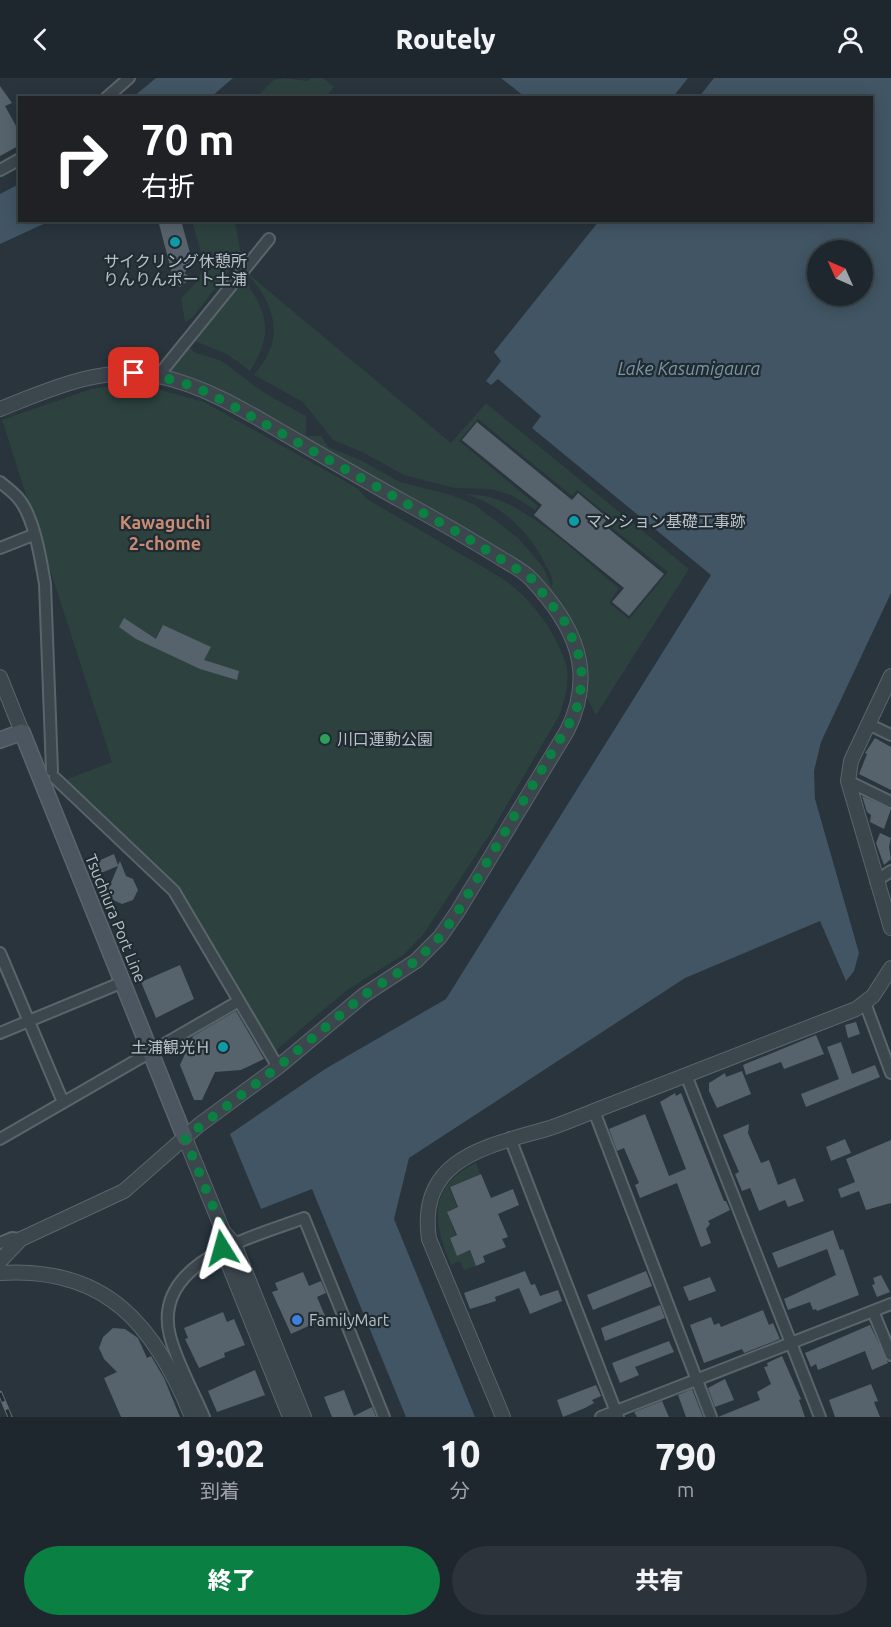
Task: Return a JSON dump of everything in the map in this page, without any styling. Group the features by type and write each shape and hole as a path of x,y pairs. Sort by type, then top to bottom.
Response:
{"main road":[{"path":"0,740 22,732"},
{"name":"Tsuchiura Port Line","path":"22,732 185,1138"}],"street":[{"path":"108,96 129,78"},
{"path":"0,170 18,160"},
{"path":"158,376 269,239"},
{"path":"0,409 64,384 134,367 196,387 249,413 464,536 531,578 565,622 581,664 581,695 567,730 440,937 416,961 364,995 278,1067 185,1138 143,1176 111,1199 21,1239 0,1261"},
{"path":"0,482 18,497 26,509 45,584 54,775 174,891 278,1067"},
{"path":"0,548 33,535"},
{"path":"891,676 851,761 848,781 891,928"},
{"path":"0,677 22,732"},
{"path":"868,724 891,735"},
{"path":"0,740 0,751"},
{"path":"848,781 891,802"},
{"path":"876,881 891,871"},
{"path":"0,953 63,1102"},
{"path":"503,1417 429,1239 427,1211 436,1184 448,1169 469,1156 510,1138 551,1127 594,1111 865,1003 883,983 891,968"},
{"path":"0,1033 123,982"},
{"path":"0,1139 239,1001"},
{"path":"865,1003 891,1073"},
{"path":"686,1075 820,1417"},
{"path":"594,1111 711,1417"},
{"path":"185,1138 223,1231 290,1417"},
{"path":"510,1138 617,1414"},
{"path":"204,1417 170,1336 167,1314 174,1290 186,1274 228,1246 304,1218 384,1417"},
{"path":"0,1243 12,1238 21,1239"},
{"path":"228,1246 304,1417"},
{"path":"0,1273 35,1273 64,1278 117,1304 144,1328 163,1354 192,1417"},
{"path":"601,1417 617,1414 696,1379 891,1304"},
{"path":"873,1311 891,1355"}],"green space":[{"path":"284,78 308,81 311,78 323,78 334,87 327,96 257,96 274,80"},
{"path":"192,222 235,222 241,255 192,318 185,322 181,298 195,284 205,266"},
{"path":"246,272 451,443 486,403 689,569 596,715 585,694 568,620 466,532 162,374 186,344 194,352 222,361 263,392 306,416 306,436 321,436 328,447 360,460 400,482 451,495 475,505 518,538 543,567 552,587 550,573 540,554 523,531 502,512 465,494 490,497 509,505 543,525 619,588 609,603 629,619 668,572 607,524 612,518 577,490 572,496 478,419 459,441 538,506 535,510 511,495 491,489 454,488 404,475 364,453 333,440 303,402 254,375 270,348 273,322 264,297"},
{"path":"242,276 257,301 265,322 263,345 250,371 227,354 190,339"},
{"name":"川口運動公園","path":"119,385 150,387 204,402 357,488 367,499 500,577 520,593 539,614 554,637 567,668 566,689 559,716 488,837 422,936 403,955 347,990 274,1052 178,890 65,780 112,762 2,420 91,389"},
{"path":"476,1163 480,1174 449,1187 457,1207 447,1212 456,1235 450,1238 457,1255 470,1251 476,1266 464,1270 460,1261 451,1265 440,1234 438,1207 449,1183"}],"water":[{"path":"156,78 233,78 212,96 134,96"},
{"path":"501,78 688,78 674,96 524,96"},
{"name":"Lake Kasumigaura","path":"714,78 891,78 891,593 821,742 814,771 815,799 859,953 854,971 846,981 820,921 685,978 409,1158 394,1219 475,1417 406,1417 312,1189 261,1209 230,1134 325,1069 446,999 711,575 532,428 541,416 498,379 491,385 486,381 501,361 494,352 598,222 873,222 873,96 700,96"},
{"path":"18,185 18,222 48,222 0,244 0,194"}],"building":[{"path":"0,86 12,103 5,106 18,129 18,146 0,156"},
{"name":"サイクリング休憩所 りんりんポート土浦","path":"159,222 182,222 193,264 184,273 191,278 180,287 174,281"},
{"name":"マンション基礎工事跡","path":"477,422 572,500 578,493 608,518 603,524 664,574 629,616 612,602 624,588 534,515 542,505 462,440"},
{"path":"124,618 156,639 163,625 211,647 204,660 239,671 237,680 200,669 136,639 119,627"},
{"path":"875,738 891,747 891,790 859,774 867,754 865,753"},
{"path":"862,796 891,809 884,829 870,822 871,815 867,812"},
{"path":"880,833 891,838 889,847 891,859 884,865 876,843"},
{"path":"114,854 118,865 120,861 126,876 133,879 138,890 133,900 122,904 113,900 108,890 118,866 101,873 96,862"},
{"path":"180,965 194,999 156,1018 141,982"},
{"name":"土浦観光Ｈ","path":"236,1011 264,1059 241,1070 215,1072 202,1100 194,1100 180,1065 193,1036"},
{"path":"856,1022 860,1034 848,1038 845,1025"},
{"path":"816,1035 824,1054 784,1069 781,1062 746,1075 743,1065"},
{"path":"841,1042 852,1074 875,1065 880,1077 806,1107 801,1094 839,1079 827,1047"},
{"path":"742,1071 751,1094 717,1108 709,1091 709,1083 725,1073 726,1077"},
{"path":"675,1093 676,1096 681,1093 724,1201 730,1210 708,1221 710,1224 706,1229 711,1243 701,1247 677,1183 640,1198 635,1185 639,1183 624,1148 617,1151 609,1129 645,1114 669,1176 686,1169 660,1102"},
{"path":"749,1124 748,1133 761,1163 769,1160 778,1185 795,1178 804,1201 788,1207 785,1200 759,1211 750,1188 742,1191 735,1174 739,1172 723,1135"},
{"path":"845,1139 851,1153 831,1161 826,1147"},
{"path":"891,1140 891,1203 866,1210 859,1191 841,1198 838,1189 855,1182 846,1159"},
{"path":"481,1174 491,1198 513,1189 519,1205 498,1214 508,1237 502,1239 506,1247 483,1256 485,1262 476,1266 470,1250 457,1256 450,1238 457,1235 447,1212 458,1207 450,1187"},
{"path":"833,1230 840,1250 843,1249 859,1295 817,1311 813,1310 810,1302 788,1310 784,1299 836,1275 827,1249 778,1268 772,1253"},
{"path":"525,1271 531,1285 535,1284 540,1296 558,1290 562,1301 530,1314 519,1288 495,1297 496,1301 470,1309 464,1293"},
{"path":"646,1271 652,1286 593,1310 587,1295"},
{"path":"303,1272 309,1286 321,1281 326,1293 317,1297 326,1318 291,1334 272,1292 278,1290 275,1283"},
{"path":"881,1275 890,1292 877,1297 872,1285 875,1284 873,1278"},
{"path":"710,1277 716,1291 689,1301 683,1287"},
{"path":"660,1305 665,1318 605,1341 601,1328"},
{"path":"763,1310 769,1325 773,1323 780,1339 744,1353 742,1349 704,1363 690,1325 711,1317 714,1325 719,1323 721,1327"},
{"path":"223,1312 227,1322 234,1319 245,1345 224,1353 225,1357 199,1368 185,1339 188,1338 184,1328"},
{"path":"870,1325 888,1363 872,1370 865,1351 818,1370 816,1364 811,1367 805,1353"},
{"path":"113,1328 125,1329 138,1338 147,1358 151,1356 164,1378 180,1417 121,1417 104,1378 117,1372 104,1359 99,1348 103,1337"},
{"path":"669,1341 674,1352 635,1367 639,1375 620,1383 612,1363"},
{"path":"782,1356 801,1399 799,1400 805,1417 718,1417 760,1400 757,1392 771,1384 764,1367 768,1366 767,1363"},
{"path":"255,1370 265,1395 217,1412 208,1391"},
{"path":"725,1379 734,1400 715,1407 708,1388"},
{"path":"871,1384 878,1401 874,1402 880,1417 835,1417 829,1400"},
{"path":"596,1385 601,1396 592,1400 594,1403 563,1417 557,1400"},
{"path":"692,1389 703,1417 686,1417 678,1395"},
{"path":"344,1390 354,1416 372,1407 376,1417 332,1417 324,1397"},
{"path":"662,1401 669,1417 637,1417 634,1412"}],"railway":[{"path":"0,1393 10,1417"}],"place":[{"name":"サイクリング休憩所 りんりんポート土浦","path":"175,242"},
{"name":"マンション基礎工事跡","path":"574,521"},
{"name":"川口運動公園","path":"325,739"},
{"name":"土浦観光Ｈ","path":"223,1047"},
{"name":"FamilyMart","path":"297,1320"}],"district":[{"name":"Kawaguchi 2-chome","path":"165,532"}],"route":[{"path":"134,373 158,376 196,387 249,413 464,536 531,578 565,622 581,664 581,695 567,730 440,937 416,961 364,995 278,1067 185,1138 223,1231 222,1248"}]}
